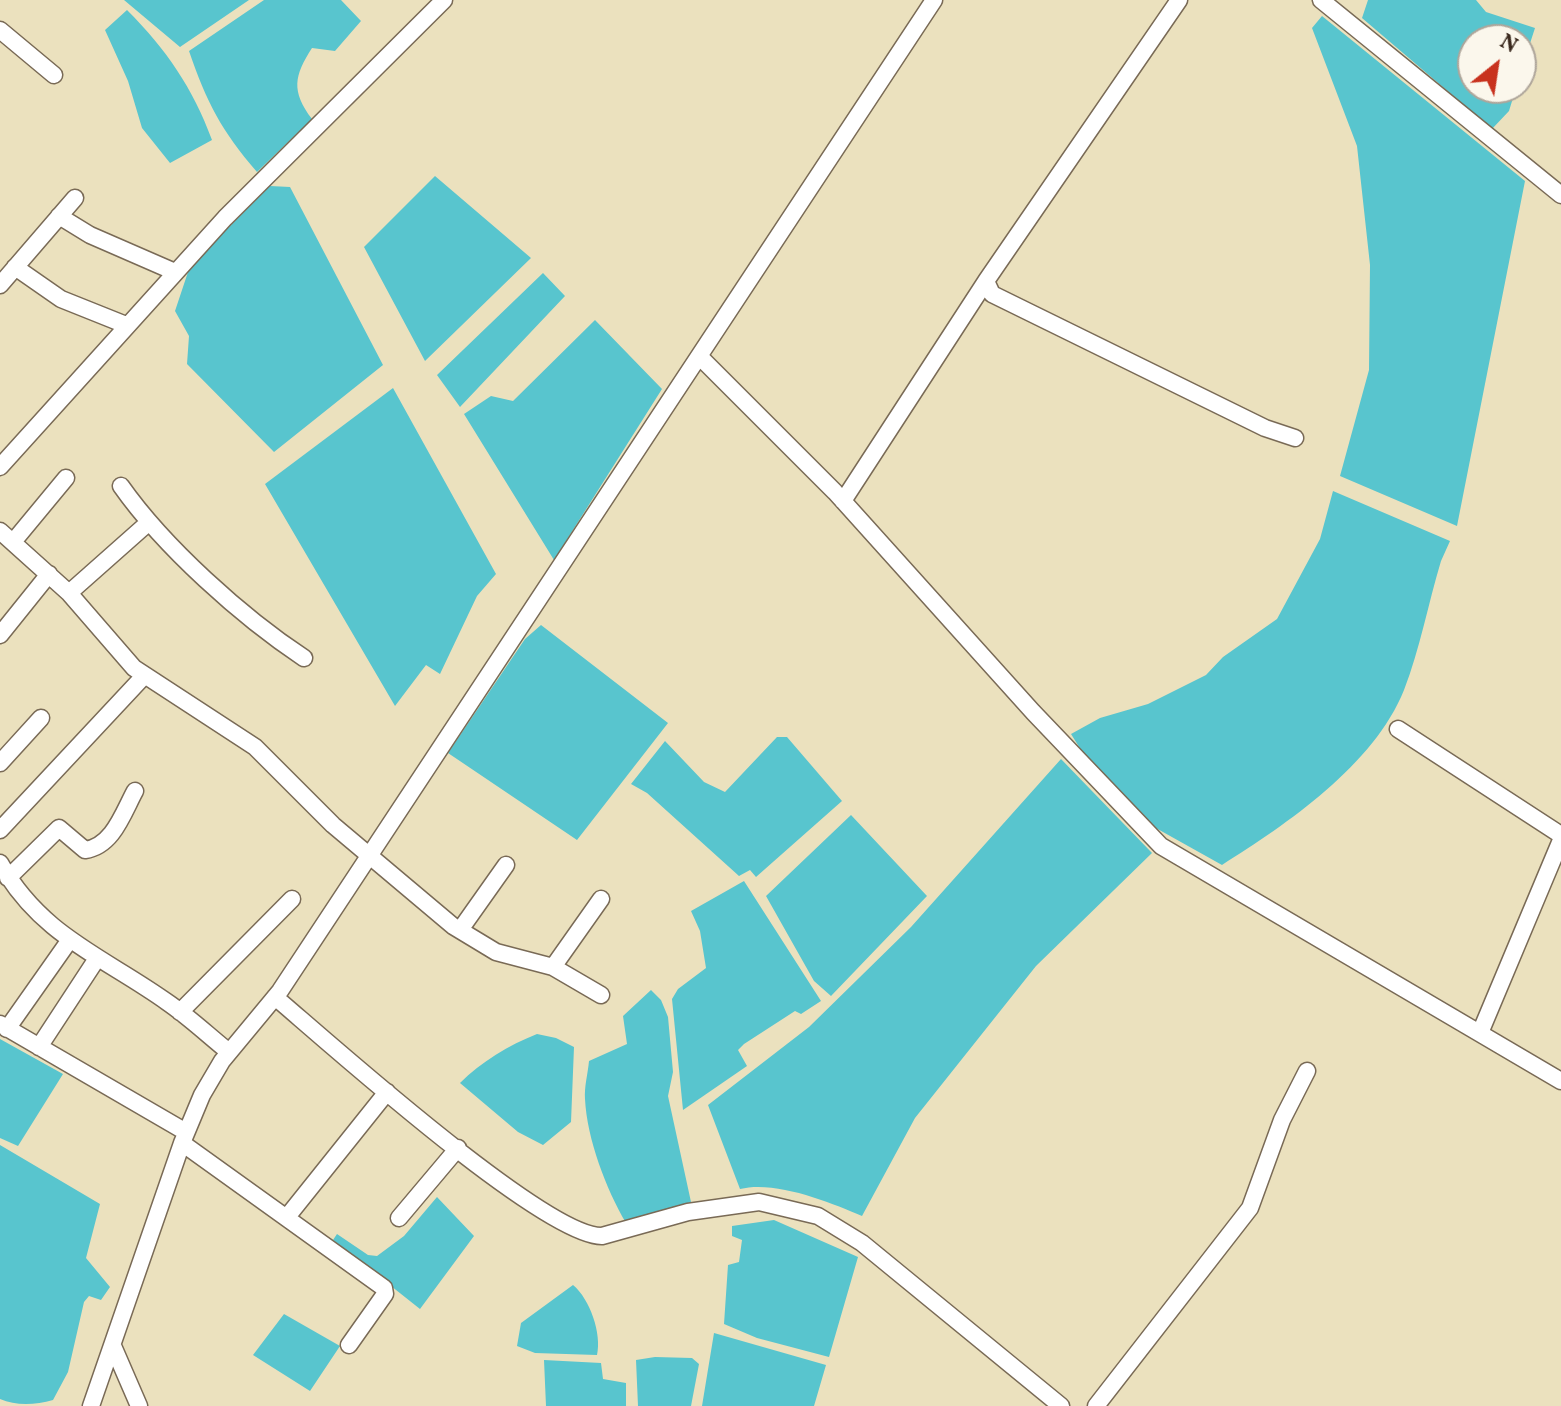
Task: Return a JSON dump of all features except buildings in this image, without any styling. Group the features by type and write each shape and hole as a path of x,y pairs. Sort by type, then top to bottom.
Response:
{"street":[{"path":"0,467 175,272 444,0"},
{"path":"91,1406 184,1137 202,1095 229,1052 275,997 934,0"},
{"path":"843,501 986,281 1179,0"},
{"path":"1321,0 1561,195"},
{"path":"0,30 54,75"},
{"path":"0,285 75,198"},
{"path":"59,216 90,235 175,272"},
{"path":"15,267 61,299 126,325"},
{"path":"986,281 992,294 1265,428 1295,438"},
{"path":"700,357 843,501 1033,712 1161,846 1561,1081"},
{"path":"66,478 7,536 69,593 116,651 143,677 209,714 255,747 368,856 460,930 496,952 553,967 601,995"},
{"path":"121,486 148,523 222,592 304,658"},
{"path":"69,593 148,523"},
{"path":"0,635 49,574"},
{"path":"0,830 143,677"},
{"path":"0,763 41,718"},
{"path":"1398,729 1561,838 1480,1033"},
{"path":"135,791 109,838 97,848 85,850 59,828 4,870 15,890 69,941 180,1012 229,1052"},
{"path":"460,930 506,865"},
{"path":"180,1012 292,899"},
{"path":"553,967 601,899"},
{"path":"69,941 4,1026 184,1137 386,1290 349,1345"},
{"path":"39,1047 96,960"},
{"path":"275,997 387,1092 526,1200 593,1236 688,1212 759,1202 818,1216 862,1243 1061,1406"},
{"path":"1096,1406 1250,1208 1282,1120 1307,1071"},
{"path":"287,1217 387,1092"},
{"path":"399,1218 458,1148"},
{"path":"113,1346 139,1406"}],"water":[{"path":"124,0 249,0 180,47"},
{"path":"264,0 341,0 361,21 335,51 312,48 301,67 297,84 301,100 312,119 257,172 216,115 189,51"},
{"path":"1368,0 1476,0 1486,12 1523,24 1457,24 1457,99 1362,18"},
{"path":"127,10 177,70 212,140 170,163 142,128 128,81 105,30"},
{"path":"1322,16 1525,181 1457,526 1340,476 1369,370 1370,265 1357,146 1312,28"},
{"path":"1463,104 1511,104 1509,111 1492,129"},
{"path":"435,176 531,258 425,361 364,247"},
{"path":"270,186 290,187 383,365 274,452 187,364 189,336 175,311 190,266"},
{"path":"543,273 565,296 460,407 437,375"},
{"path":"595,320 662,389 554,560 464,414 491,396 513,401"},
{"path":"393,388 496,574 477,596 440,674 426,665 395,706 265,484"},
{"path":"1333,491 1450,541 1441,561 1415,659 1390,717 1350,768 1274,831 1222,865 1154,827 1098,777 1071,734 1100,718 1148,704 1206,675 1223,657 1277,619 1320,539"},
{"path":"541,625 668,723 577,840 448,753 525,639"},
{"path":"777,737 787,737 842,801 756,877 750,870 739,876 647,793 631,784 665,741 704,782 725,792"},
{"path":"1061,759 1152,853 1036,966 915,1118 862,1216 786,1190 769,1187 740,1189 708,1105 809,1027 911,927"},
{"path":"851,815 927,896 831,996 814,981 766,896"},
{"path":"744,881 821,1001 801,1014 795,1011 744,1044 738,1050 747,1066 683,1110 672,999 678,989 706,968 700,931 691,911"},
{"path":"651,990 661,1000 668,1017 673,1072 668,1096 691,1202 626,1223 611,1195 594,1147 585,1094 589,1061 627,1044 623,1016"},
{"path":"537,1034 556,1038 574,1047 571,1122 543,1145 518,1132 460,1083 496,1055"},
{"path":"0,1039 63,1074 18,1146 0,1138"},
{"path":"0,1145 100,1204 86,1258 110,1287 101,1300 89,1296 84,1302 68,1372 53,1400 39,1403 19,1404 0,1399"},
{"path":"437,1197 474,1236 420,1309 333,1240 337,1234 368,1255 377,1256 404,1236"},
{"path":"774,1220 858,1257 829,1357 757,1338 724,1324 728,1265 739,1262 742,1240 732,1236 732,1226"},
{"path":"573,1285 585,1299 593,1317 598,1337 597,1355 535,1353 517,1346 521,1323"},
{"path":"284,1314 340,1346 310,1391 253,1355"},
{"path":"714,1333 826,1365 814,1406 702,1406"},
{"path":"692,1358 699,1364 691,1406 638,1406 636,1360"},
{"path":"544,1360 601,1363 603,1379 626,1383 626,1406 546,1406"}]}
